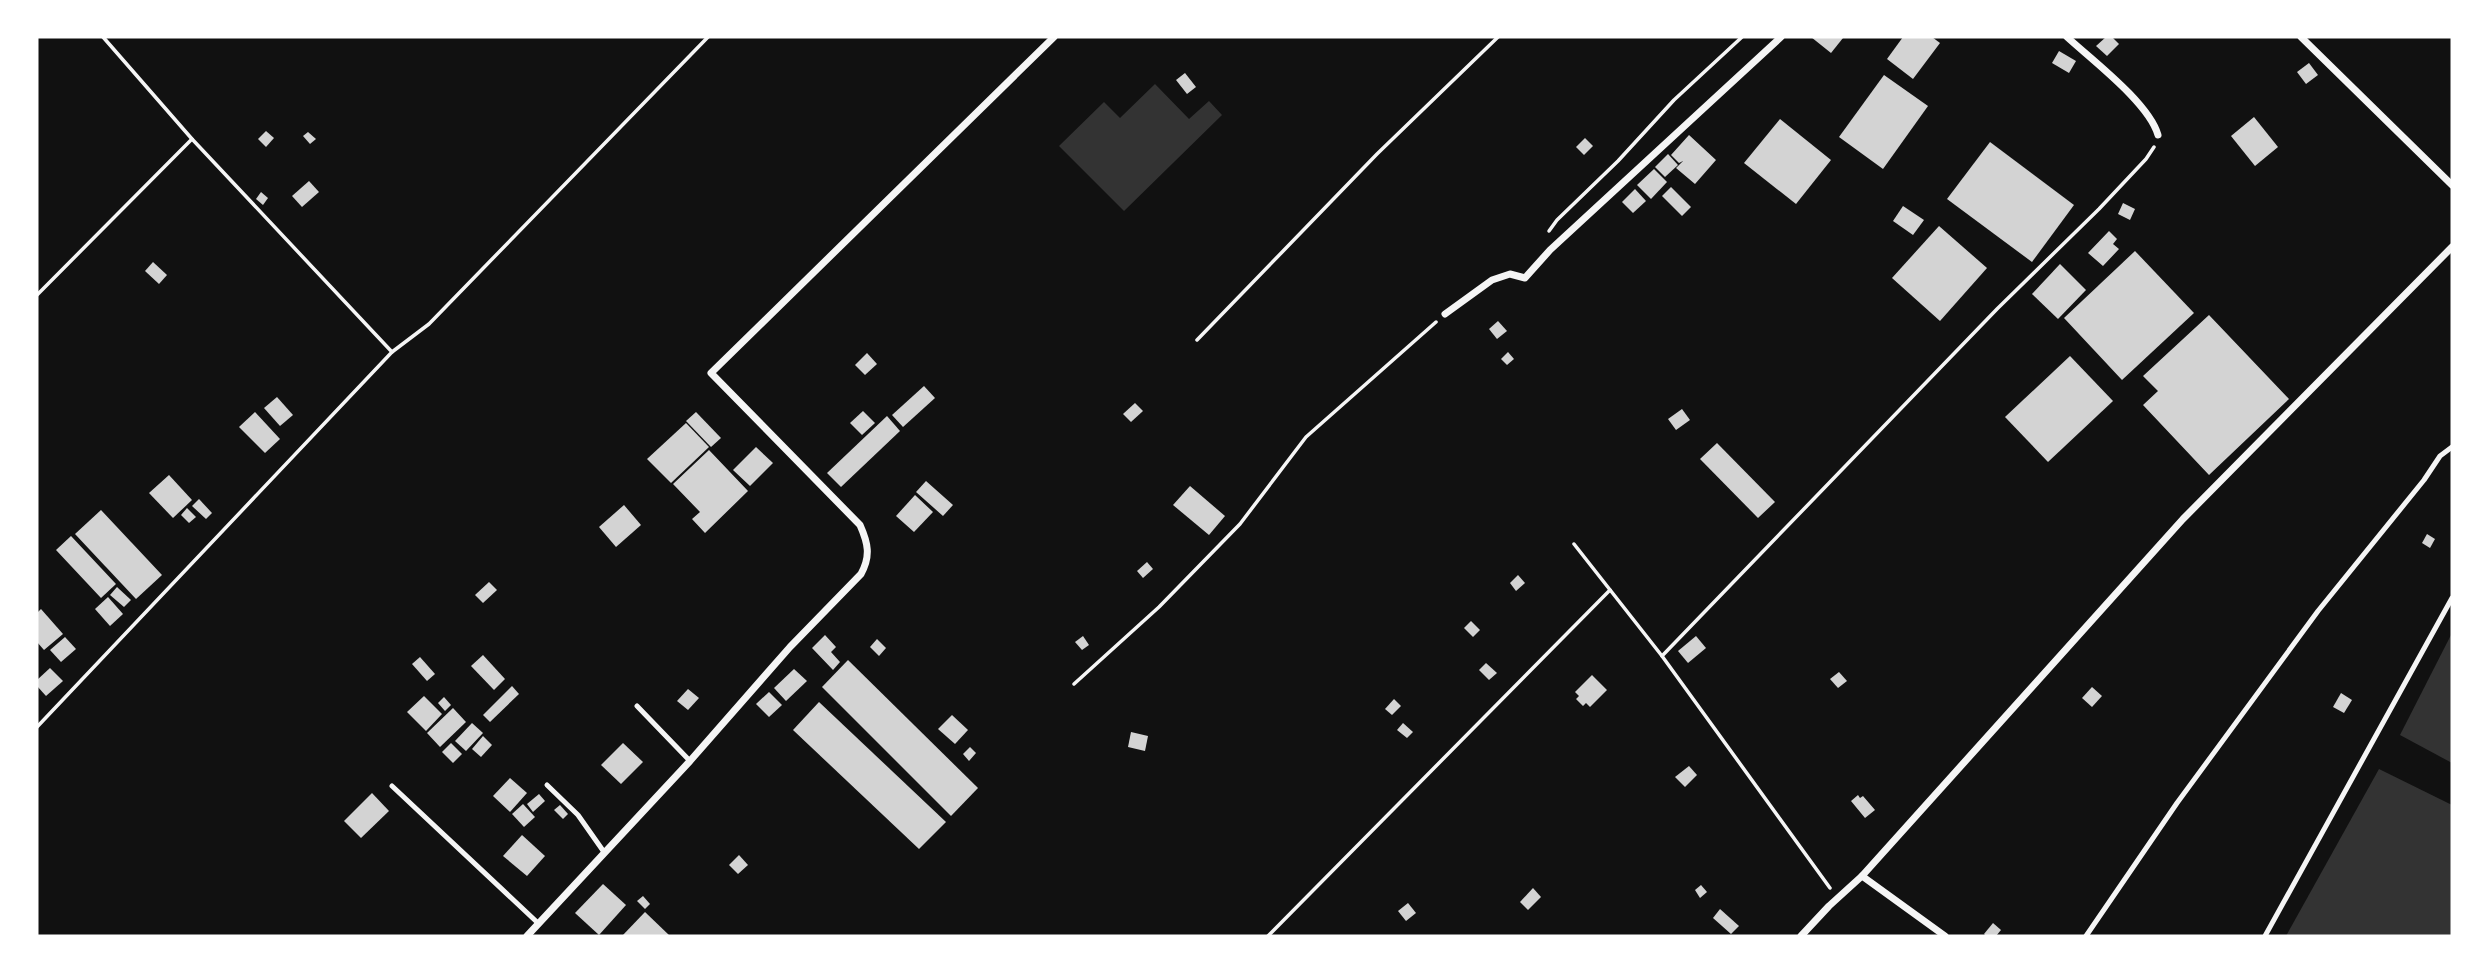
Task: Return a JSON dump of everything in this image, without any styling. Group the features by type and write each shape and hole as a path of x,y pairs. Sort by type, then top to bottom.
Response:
{"street":[{"path":"527,936 690,761 790,647 861,574 867,563 865,537 860,525 711,373 1054,37"},
{"path":"1445,314 1492,280 1510,274 1525,278 1550,250 1780,37"},
{"path":"2067,37 2144,109 2155,124 2158,135"},
{"path":"2301,37 2452,185"},
{"path":"1801,936 1862,876 2183,519 2452,247"},
{"path":"1862,876 1945,936"}],"lane":[{"path":"2086,936 2177,803 2318,611 2424,480 2440,456 2452,446"},
{"path":"2265,936 2452,597"},
{"path":"637,706 690,761"},
{"path":"547,785 578,815 604,852"},
{"path":"392,786 539,924"}],"path":[{"path":"103,37 192,139 392,352"},
{"path":"37,727 392,352 429,324 708,37"},
{"path":"1197,340 1377,154 1498,37"},
{"path":"1550,250 1549,230 1557,220 1618,161 1674,100 1742,37"},
{"path":"1662,656 1997,309 2134,173 2147,159 2158,135"},
{"path":"37,295 192,139"},
{"path":"1074,684 1159,607 1240,524 1306,437 1445,314"},
{"path":"1574,544 1662,656 1827,885 1839,896"},
{"path":"1268,936 1611,590"}],"shaded area":[{"path":"1155,84 1189,119 1209,101 1222,115 1124,211 1059,146 1104,102 1120,118"},
{"path":"2452,633 2452,763 2400,735"},
{"path":"2379,769 2452,805 2452,936 2286,936"}],"building":[{"path":"1811,37 1841,37 1843,38 1831,53"},
{"path":"1903,37 1932,37 1940,43 1913,79 1887,59"},
{"path":"2106,37 2112,37 2119,44 2107,56 2096,46"},
{"path":"2059,51 2076,61 2069,73 2052,63"},
{"path":"2309,63 2318,75 2306,84 2297,72"},
{"path":"1185,73 1196,87 1187,94 1176,80"},
{"path":"1884,75 1928,106 1883,169 1839,137"},
{"path":"2254,117 2278,147 2255,166 2231,136"},
{"path":"1780,119 1831,160 1796,204 1744,163"},
{"path":"266,131 274,138 266,147 258,139"},
{"path":"308,132 316,139 310,144 303,136"},
{"path":"1689,135 1716,160 1695,184 1676,168 1683,161 1679,163 1671,155"},
{"path":"1585,138 1593,146 1584,155 1576,147"},
{"path":"1990,142 2074,205 2032,262 1947,199"},
{"path":"1668,154 1678,165 1665,177 1655,167"},
{"path":"1654,169 1667,182 1651,199 1637,185"},
{"path":"309,181 319,192 302,207 292,196"},
{"path":"1671,187 1691,207 1682,216 1662,196"},
{"path":"1635,189 1646,201 1633,213 1622,202"},
{"path":"261,192 268,198 263,205 256,199"},
{"path":"2123,203 2135,209 2130,220 2118,214"},
{"path":"1903,206 1924,220 1913,235 1893,221"},
{"path":"1939,226 1987,268 1940,321 1892,278"},
{"path":"2109,231 2117,239 2113,244 2119,249 2103,266 2088,253"},
{"path":"2135,251 2194,313 2122,380 2064,318"},
{"path":"153,262 167,275 159,284 145,271"},
{"path":"2060,264 2086,290 2058,319 2032,294"},
{"path":"2209,315 2289,399 2209,475 2143,405 2158,391 2143,376"},
{"path":"1498,321 1507,331 1497,339 1489,329"},
{"path":"1508,352 1514,359 1507,365 1501,359"},
{"path":"867,353 877,364 865,375 855,365"},
{"path":"2070,356 2113,401 2048,462 2005,417"},
{"path":"924,386 935,398 903,427 892,415"},
{"path":"277,397 293,415 280,426 264,408"},
{"path":"1135,403 1143,411 1131,422 1123,414"},
{"path":"1682,409 1690,420 1676,430 1668,419"},
{"path":"863,411 875,423 862,435 850,423"},
{"path":"255,412 280,439 265,453 239,427"},
{"path":"696,412 721,438 711,447 686,421"},
{"path":"887,416 900,431 841,487 827,473"},
{"path":"686,423 709,447 671,483 647,459"},
{"path":"1717,443 1775,502 1758,518 1700,459"},
{"path":"756,447 773,463 750,486 733,470"},
{"path":"709,450 748,491 705,533 692,519 700,512 673,484"},
{"path":"169,475 192,500 173,518 149,493"},
{"path":"926,481 953,505 943,516 916,492"},
{"path":"1190,486 1225,516 1209,535 1173,505"},
{"path":"915,495 933,512 914,532 896,516"},
{"path":"199,499 212,513 206,519 192,506"},
{"path":"624,505 641,525 616,547 599,527"},
{"path":"187,508 196,517 189,523 181,515"},
{"path":"101,510 162,575 136,599 75,534"},
{"path":"2427,534 2435,539 2430,548 2422,543"},
{"path":"71,536 116,584 101,598 56,550"},
{"path":"1147,562 1153,569 1143,578 1137,571"},
{"path":"1518,575 1525,583 1516,591 1510,583"},
{"path":"489,582 497,590 483,603 475,595"},
{"path":"117,587 131,600 124,607 110,595"},
{"path":"108,597 123,614 110,626 95,609"},
{"path":"41,609 63,634 44,650 37,642 37,613"},
{"path":"1471,621 1480,630 1473,637 1464,628"},
{"path":"825,635 836,647 831,652 840,662 833,670 812,648"},
{"path":"1083,636 1089,645 1082,650 1075,642"},
{"path":"1696,636 1706,648 1688,663 1678,651"},
{"path":"65,637 76,649 61,662 50,650"},
{"path":"877,639 886,648 879,656 870,647"},
{"path":"483,655 505,679 494,690 471,666"},
{"path":"420,657 435,674 427,681 412,664"},
{"path":"848,660 978,788 951,816 822,687"},
{"path":"1486,663 1497,673 1489,680 1479,670"},
{"path":"50,668 63,681 46,696 37,686 37,680"},
{"path":"794,669 807,681 786,701 774,688"},
{"path":"1839,672 1847,681 1838,688 1830,679"},
{"path":"1592,675 1607,690 1590,707 1586,703 1583,706 1576,699 1579,696 1575,692"},
{"path":"512,686 519,694 490,722 483,715"},
{"path":"2092,687 2102,696 2092,707 2082,698"},
{"path":"688,689 699,698 688,710 677,701"},
{"path":"769,692 782,705 769,717 756,704"},
{"path":"2341,693 2352,700 2344,713 2333,707"},
{"path":"424,696 442,714 426,731 407,712"},
{"path":"444,697 451,705 445,711 438,703"},
{"path":"1394,699 1401,706 1392,715 1385,709"},
{"path":"819,702 946,822 919,849 793,730"},
{"path":"453,708 466,722 440,747 427,733"},
{"path":"952,715 968,730 955,744 938,729"},
{"path":"472,723 483,733 466,751 455,741"},
{"path":"1403,723 1413,732 1407,738 1397,730"},
{"path":"1131,732 1148,736 1145,751 1128,747"},
{"path":"483,736 492,745 481,757 472,749"},
{"path":"451,743 462,754 453,763 442,752"},
{"path":"623,743 643,762 621,784 601,765"},
{"path":"970,747 976,753 969,761 963,754"},
{"path":"1689,766 1697,775 1685,787 1675,777"},
{"path":"510,778 527,793 510,812 493,796"},
{"path":"372,793 389,811 361,838 344,821"},
{"path":"539,794 545,801 533,812 527,804"},
{"path":"1858,795 1860,798 1863,796 1875,810 1865,818 1851,801"},
{"path":"523,804 535,817 524,827 512,814"},
{"path":"560,805 568,814 563,819 554,810"},
{"path":"522,835 545,856 527,876 503,856"},
{"path":"739,855 748,865 738,874 729,865"},
{"path":"603,884 626,905 599,935 575,913"},
{"path":"1701,885 1707,892 1700,898 1695,890"},
{"path":"1533,888 1541,897 1528,910 1520,902"},
{"path":"643,896 650,904 645,909 637,901"},
{"path":"1408,903 1416,913 1406,921 1398,911"},
{"path":"1720,909 1739,926 1731,934 1713,918"},
{"path":"645,912 670,936 622,936"},
{"path":"1993,923 2001,930 1996,936 1986,936 1984,934"}]}
